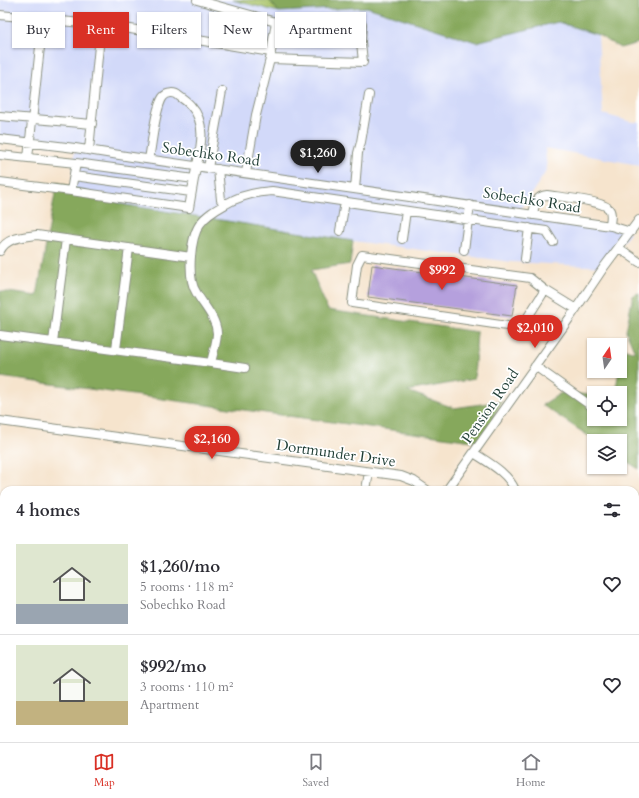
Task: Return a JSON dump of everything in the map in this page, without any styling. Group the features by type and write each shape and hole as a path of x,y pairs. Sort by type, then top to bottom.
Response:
{"street":[{"path":"197,0 275,22"},
{"path":"0,15 12,16"},
{"path":"129,30 271,55 363,62 362,48"},
{"path":"246,174 256,115 271,55 275,30"},
{"path":"28,158 40,48"},
{"path":"89,150 99,48"},
{"path":"208,168 222,91"},
{"path":"0,182 189,208 196,166 200,158 202,132 197,115 192,106 177,93 172,92 163,97 148,160"},
{"path":"355,189 358,153 369,95"},
{"path":"0,116 92,124"},
{"name":"Sobechko Road","path":"0,140 30,142 89,150 148,160 470,205 610,226 631,232"},
{"path":"0,156 28,158 194,179"},
{"path":"125,170 127,156"},
{"path":"71,191 76,164"},
{"path":"218,169 221,200 226,204"},
{"path":"74,176 191,192"},
{"path":"211,363 217,332 206,305 196,292 192,282 190,268 191,257 199,225 211,213 238,197 255,192 272,191 546,231 553,242"},
{"path":"533,215 536,202 538,198 542,196 547,195 598,202 610,210 610,226"},
{"path":"340,231 345,202"},
{"path":"464,250 470,205"},
{"path":"402,239 406,211"},
{"name":"Pension Road","path":"450,486 576,309 604,267 639,220"},
{"path":"525,259 529,228"},
{"path":"0,251 3,246 17,238 37,235 191,257"},
{"path":"53,342 66,239"},
{"path":"116,349 129,248"},
{"path":"619,248 639,262"},
{"path":"545,290 524,323 514,327 352,304 356,265 362,255 530,278 545,290 576,309"},
{"path":"0,335 116,349 245,368"},
{"path":"535,366 587,403"},
{"name":"Dortmunder Drive","path":"0,421 409,478 421,486"},
{"path":"474,453 504,475 514,486"},
{"path":"367,486 369,472"}],"shaded area":[{"path":"0,0 233,0 279,12 367,7 476,42 558,22 598,35 603,114 632,122 639,122 639,165 545,148 547,170 519,212 631,232 604,267 512,262 353,241 126,205 71,187 75,148 0,139"}],"green space":[{"path":"233,0 269,0 279,12"},
{"path":"269,0 639,0 639,43 620,48 598,35 558,22 476,42 367,7 279,12"},
{"path":"57,182 126,205 353,241 350,264 311,270 328,310 477,332 474,379 407,391 454,408 502,401 480,442 0,377 0,291 37,296"},
{"path":"639,293 639,469 627,461 627,434 587,435 542,405 561,393 587,395 587,426 627,426 627,386 616,386 618,378 627,378 627,349 635,352 626,331 633,295"}],"building":[{"path":"372,265 517,285 512,316 368,297"}]}
